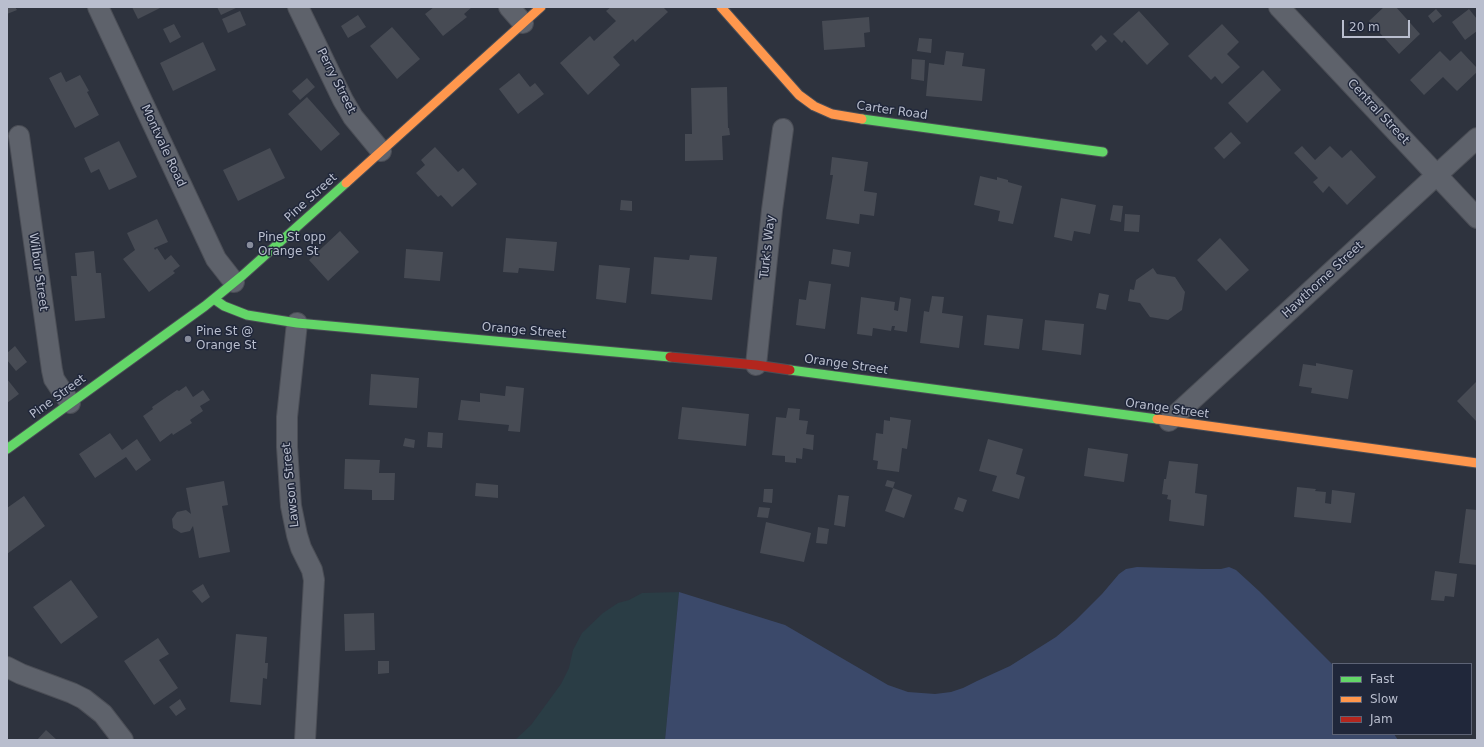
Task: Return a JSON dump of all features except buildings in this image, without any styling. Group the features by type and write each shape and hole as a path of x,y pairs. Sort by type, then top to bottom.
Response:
{"street":[{"name":"Montvale Road","path":"98,7 211,250 234,282"},
{"name":"Perry Street","path":"298,7 343,100 353,116 381,151"},
{"path":"509,7 522,23"},
{"name":"Pine Street","path":"7,448 214,299 273,249 541,7"},
{"name":"Carter Road","path":"721,7 795,91 814,106 832,114 1103,152"},
{"name":"Central Street","path":"1279,7 1477,218"},
{"name":"Turk's Way","path":"756,365 772,210 783,129"},
{"name":"Wilbur Street","path":"19,136 52,370 54,379 70,403"},
{"name":"Hawthorne Street","path":"1169,421 1477,138"},
{"name":"Orange Street","path":"214,299 224,306 247,315 297,323 756,365 1477,463"},
{"name":"Lawson Street","path":"297,323 287,417 287,447 291,506 301,548 312,570 314,580 305,740"},
{"path":"7,667 21,674 72,693 89,703 103,714 123,740"}],"shaded area":[{"path":"679,592 665,740 515,740 531,725 561,684 569,668 573,650 582,633 603,613 618,603 629,600 642,593"}],"water":[{"path":"1137,567 1221,569 1229,567 1236,570 1332,664 1332,735 1395,735 1398,740 665,740 679,592 785,625 888,685 908,692 935,694 951,692 963,688 1010,666 1056,637 1076,620 1102,594 1119,574 1126,569"}],"traffic: fast":[{"path":"862,119 1103,152"},
{"path":"7,449 205,306 243,275 346,183"},
{"path":"214,299 224,306 247,315 297,323 670,357"},
{"path":"790,370 1157,419"}],"traffic: slow":[{"path":"346,183 541,7"},
{"path":"721,7 799,95 814,106 832,114 862,119"},
{"path":"1157,419 1477,463"}],"traffic: jam":[{"path":"670,357 756,365 790,370"}],"place":[{"name":"Pine St opp Orange St","path":"250,245"},
{"name":"Pine St @ Orange St","path":"188,339"}]}
